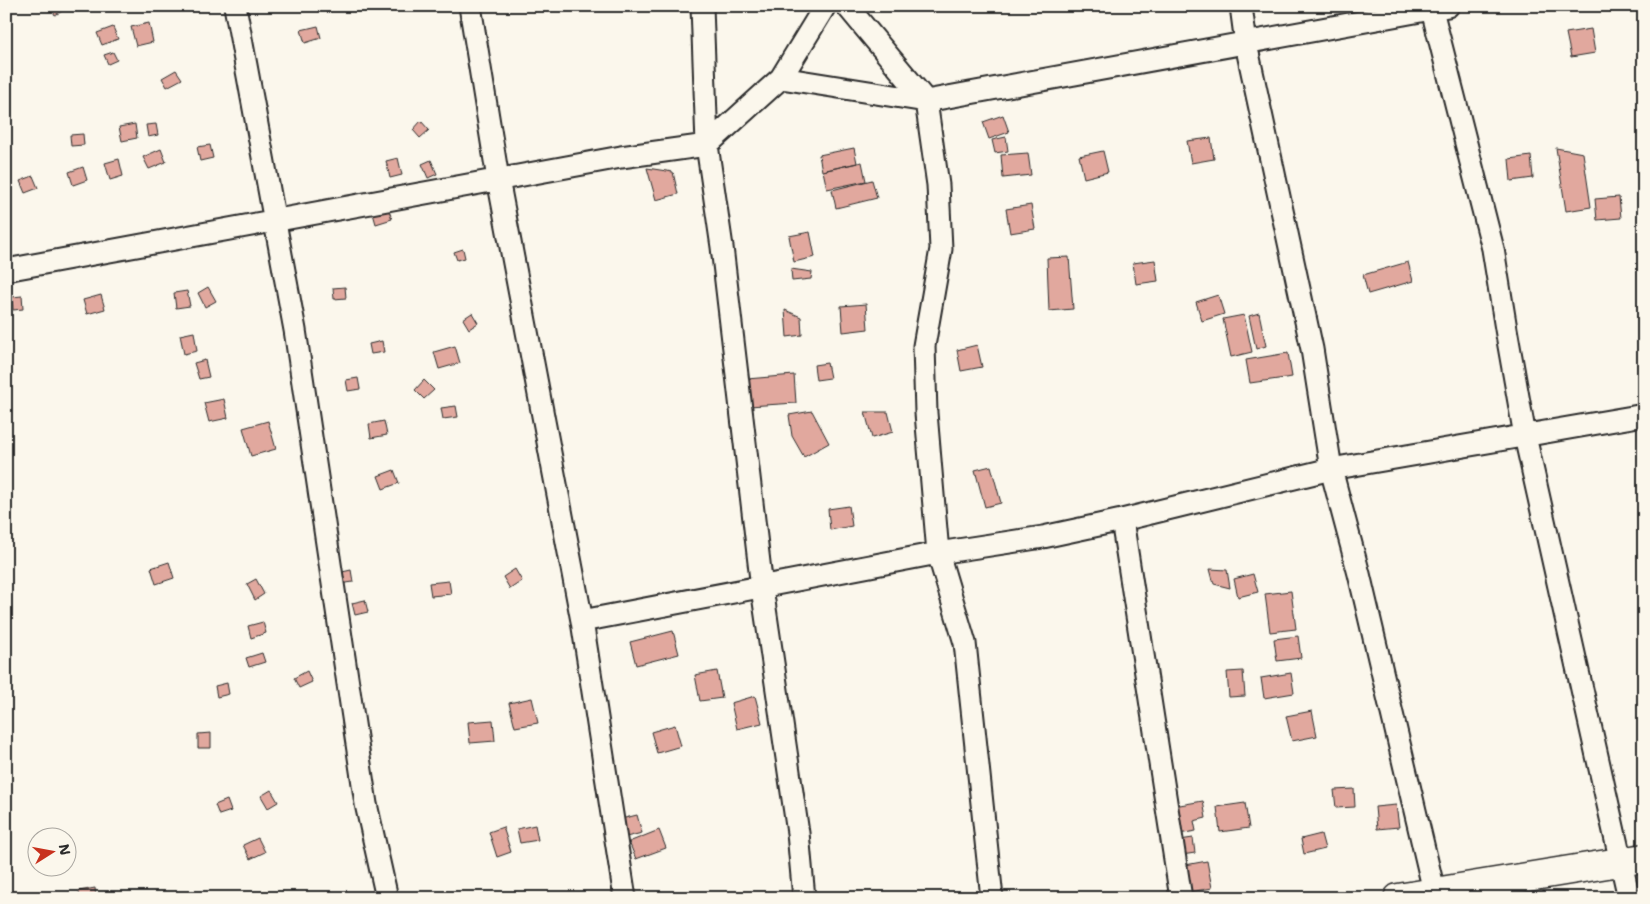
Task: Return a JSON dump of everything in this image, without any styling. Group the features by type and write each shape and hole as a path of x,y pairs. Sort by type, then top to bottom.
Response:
{"street":[{"path":"235,6 295,330 366,804 387,898"},
{"path":"470,6 498,179 582,621 625,898"},
{"path":"702,6 707,145 724,257 762,588 798,833 804,898"},
{"path":"6,270 621,157 707,145 781,78 824,6"},
{"path":"847,6 926,101 938,185 941,249 924,346 926,413 938,553 965,642 992,898"},
{"path":"781,78 926,101 1246,44 1437,7 1493,249 1525,436 1632,860 1629,898"},
{"path":"1239,9 1310,340 1331,469 1360,574 1434,892"},
{"path":"582,621 938,553 1043,537 1122,520 1331,469 1644,415"},
{"path":"1122,520 1181,898"},
{"path":"1398,898 1632,860"}],"building":[{"path":"54,6 65,6 66,9 55,15 51,8"},
{"path":"149,23 153,42 136,46 131,27"},
{"path":"318,26 321,38 305,43 301,30"},
{"path":"113,27 118,39 102,45 97,33"},
{"path":"1591,29 1595,53 1571,57 1566,33"},
{"path":"113,52 117,60 108,64 104,55"},
{"path":"176,70 182,79 167,87 162,78"},
{"path":"1003,115 1009,132 989,139 983,122"},
{"path":"421,121 429,130 420,138 413,130"},
{"path":"135,124 137,138 122,141 119,127"},
{"path":"156,124 158,135 148,137 146,125"},
{"path":"83,134 84,145 71,146 70,135"},
{"path":"1006,137 1008,151 995,153 992,140"},
{"path":"1211,138 1214,159 1191,163 1187,141"},
{"path":"210,145 213,158 200,161 197,147"},
{"path":"854,148 857,163 822,171 819,155"},
{"path":"1556,148 1583,153 1591,207 1566,211"},
{"path":"161,149 166,162 149,169 143,157"},
{"path":"1103,151 1108,172 1084,178 1079,156"},
{"path":"1028,153 1031,175 1003,178 1001,155"},
{"path":"1531,156 1533,178 1511,181 1509,159"},
{"path":"398,158 402,175 390,178 386,161"},
{"path":"119,159 123,176 110,180 105,163"},
{"path":"431,160 437,174 428,178 422,164"},
{"path":"862,162 866,181 827,189 823,171"},
{"path":"83,167 87,180 73,185 69,172"},
{"path":"647,168 673,172 678,194 656,200"},
{"path":"33,176 38,188 25,193 20,181"},
{"path":"872,180 877,198 836,208 832,190"},
{"path":"1619,197 1621,218 1597,220 1595,199"},
{"path":"387,205 392,219 376,224 372,210"},
{"path":"1031,205 1035,229 1010,233 1006,209"},
{"path":"810,232 815,257 794,262 789,236"},
{"path":"463,249 465,258 457,260 454,252"},
{"path":"1069,257 1073,309 1049,311 1047,258"},
{"path":"1155,260 1158,281 1136,284 1133,263"},
{"path":"1408,262 1413,281 1368,294 1363,275"},
{"path":"791,269 812,272 811,279 792,281"},
{"path":"208,287 216,301 205,307 198,293"},
{"path":"345,287 346,298 334,299 333,288"},
{"path":"187,291 190,306 176,308 174,293"},
{"path":"101,295 105,309 87,314 83,300"},
{"path":"1218,295 1224,314 1202,321 1196,302"},
{"path":"22,296 23,309 13,310 12,297"},
{"path":"866,304 868,329 843,332 841,306"},
{"path":"785,310 801,317 802,335 787,337"},
{"path":"472,313 478,323 469,329 463,319"},
{"path":"1259,313 1266,346 1256,349 1249,316"},
{"path":"1244,315 1252,352 1231,357 1223,319"},
{"path":"194,332 197,351 184,354 180,335"},
{"path":"382,341 384,352 371,354 369,344"},
{"path":"977,345 982,367 961,371 957,350"},
{"path":"455,346 460,363 439,369 434,352"},
{"path":"1288,353 1292,377 1250,383 1246,360"},
{"path":"205,360 209,377 199,379 194,363"},
{"path":"827,363 830,378 816,380 814,365"},
{"path":"794,375 796,403 749,406 747,379"},
{"path":"358,378 360,389 348,391 346,380"},
{"path":"424,380 434,390 424,399 415,390"},
{"path":"224,399 228,418 209,422 204,403"},
{"path":"456,406 458,417 443,419 441,408"},
{"path":"812,411 829,443 804,457 792,436 789,415"},
{"path":"865,412 888,412 893,432 872,438"},
{"path":"268,421 276,449 251,456 243,428"},
{"path":"384,421 387,435 371,438 369,424"},
{"path":"991,466 1001,503 985,507 975,470"},
{"path":"394,470 399,483 383,489 378,476"},
{"path":"849,506 852,526 830,530 828,509"},
{"path":"169,562 174,578 156,584 151,568"},
{"path":"515,569 522,581 510,589 503,577"},
{"path":"1210,569 1227,570 1230,588 1214,584"},
{"path":"351,570 353,582 340,584 338,573"},
{"path":"1253,574 1258,592 1238,597 1234,579"},
{"path":"256,579 264,594 255,600 247,584"},
{"path":"449,581 451,594 431,596 429,583"},
{"path":"1291,591 1296,629 1270,632 1265,594"},
{"path":"365,600 368,612 355,615 352,603"},
{"path":"263,622 266,633 251,638 248,626"},
{"path":"673,631 679,654 636,665 630,642"},
{"path":"1298,636 1301,658 1277,661 1274,639"},
{"path":"262,653 265,662 249,667 246,658"},
{"path":"307,671 312,682 299,688 294,678"},
{"path":"717,671 722,698 700,701 695,675"},
{"path":"1243,671 1245,696 1229,697 1227,672"},
{"path":"1291,673 1294,693 1264,698 1261,678"},
{"path":"227,683 229,694 217,697 215,686"},
{"path":"755,696 762,723 737,729 731,703"},
{"path":"532,698 538,723 515,727 509,703"},
{"path":"1312,711 1317,736 1292,741 1286,716"},
{"path":"493,720 495,741 470,743 468,722"},
{"path":"675,725 681,746 657,753 651,732"},
{"path":"211,733 211,748 198,748 198,734"},
{"path":"1354,789 1355,807 1336,808 1334,790"},
{"path":"271,790 278,802 268,808 261,796"},
{"path":"227,800 231,811 219,815 215,805"},
{"path":"1203,801 1206,818 1194,821 1196,831 1179,834 1174,806"},
{"path":"1245,803 1249,828 1220,832 1217,807"},
{"path":"1396,805 1399,827 1377,829 1375,807"},
{"path":"637,815 642,833 626,837 621,819"},
{"path":"535,825 538,840 520,843 517,829"},
{"path":"503,827 511,852 497,857 489,832"},
{"path":"659,830 666,848 636,859 629,842"},
{"path":"1321,834 1325,849 1304,854 1301,839"},
{"path":"258,838 265,852 250,859 243,845"},
{"path":"1193,838 1195,853 1182,855 1180,840"},
{"path":"1207,861 1212,888 1185,893 1180,866"},
{"path":"95,888 96,898 80,898 79,891"}]}
